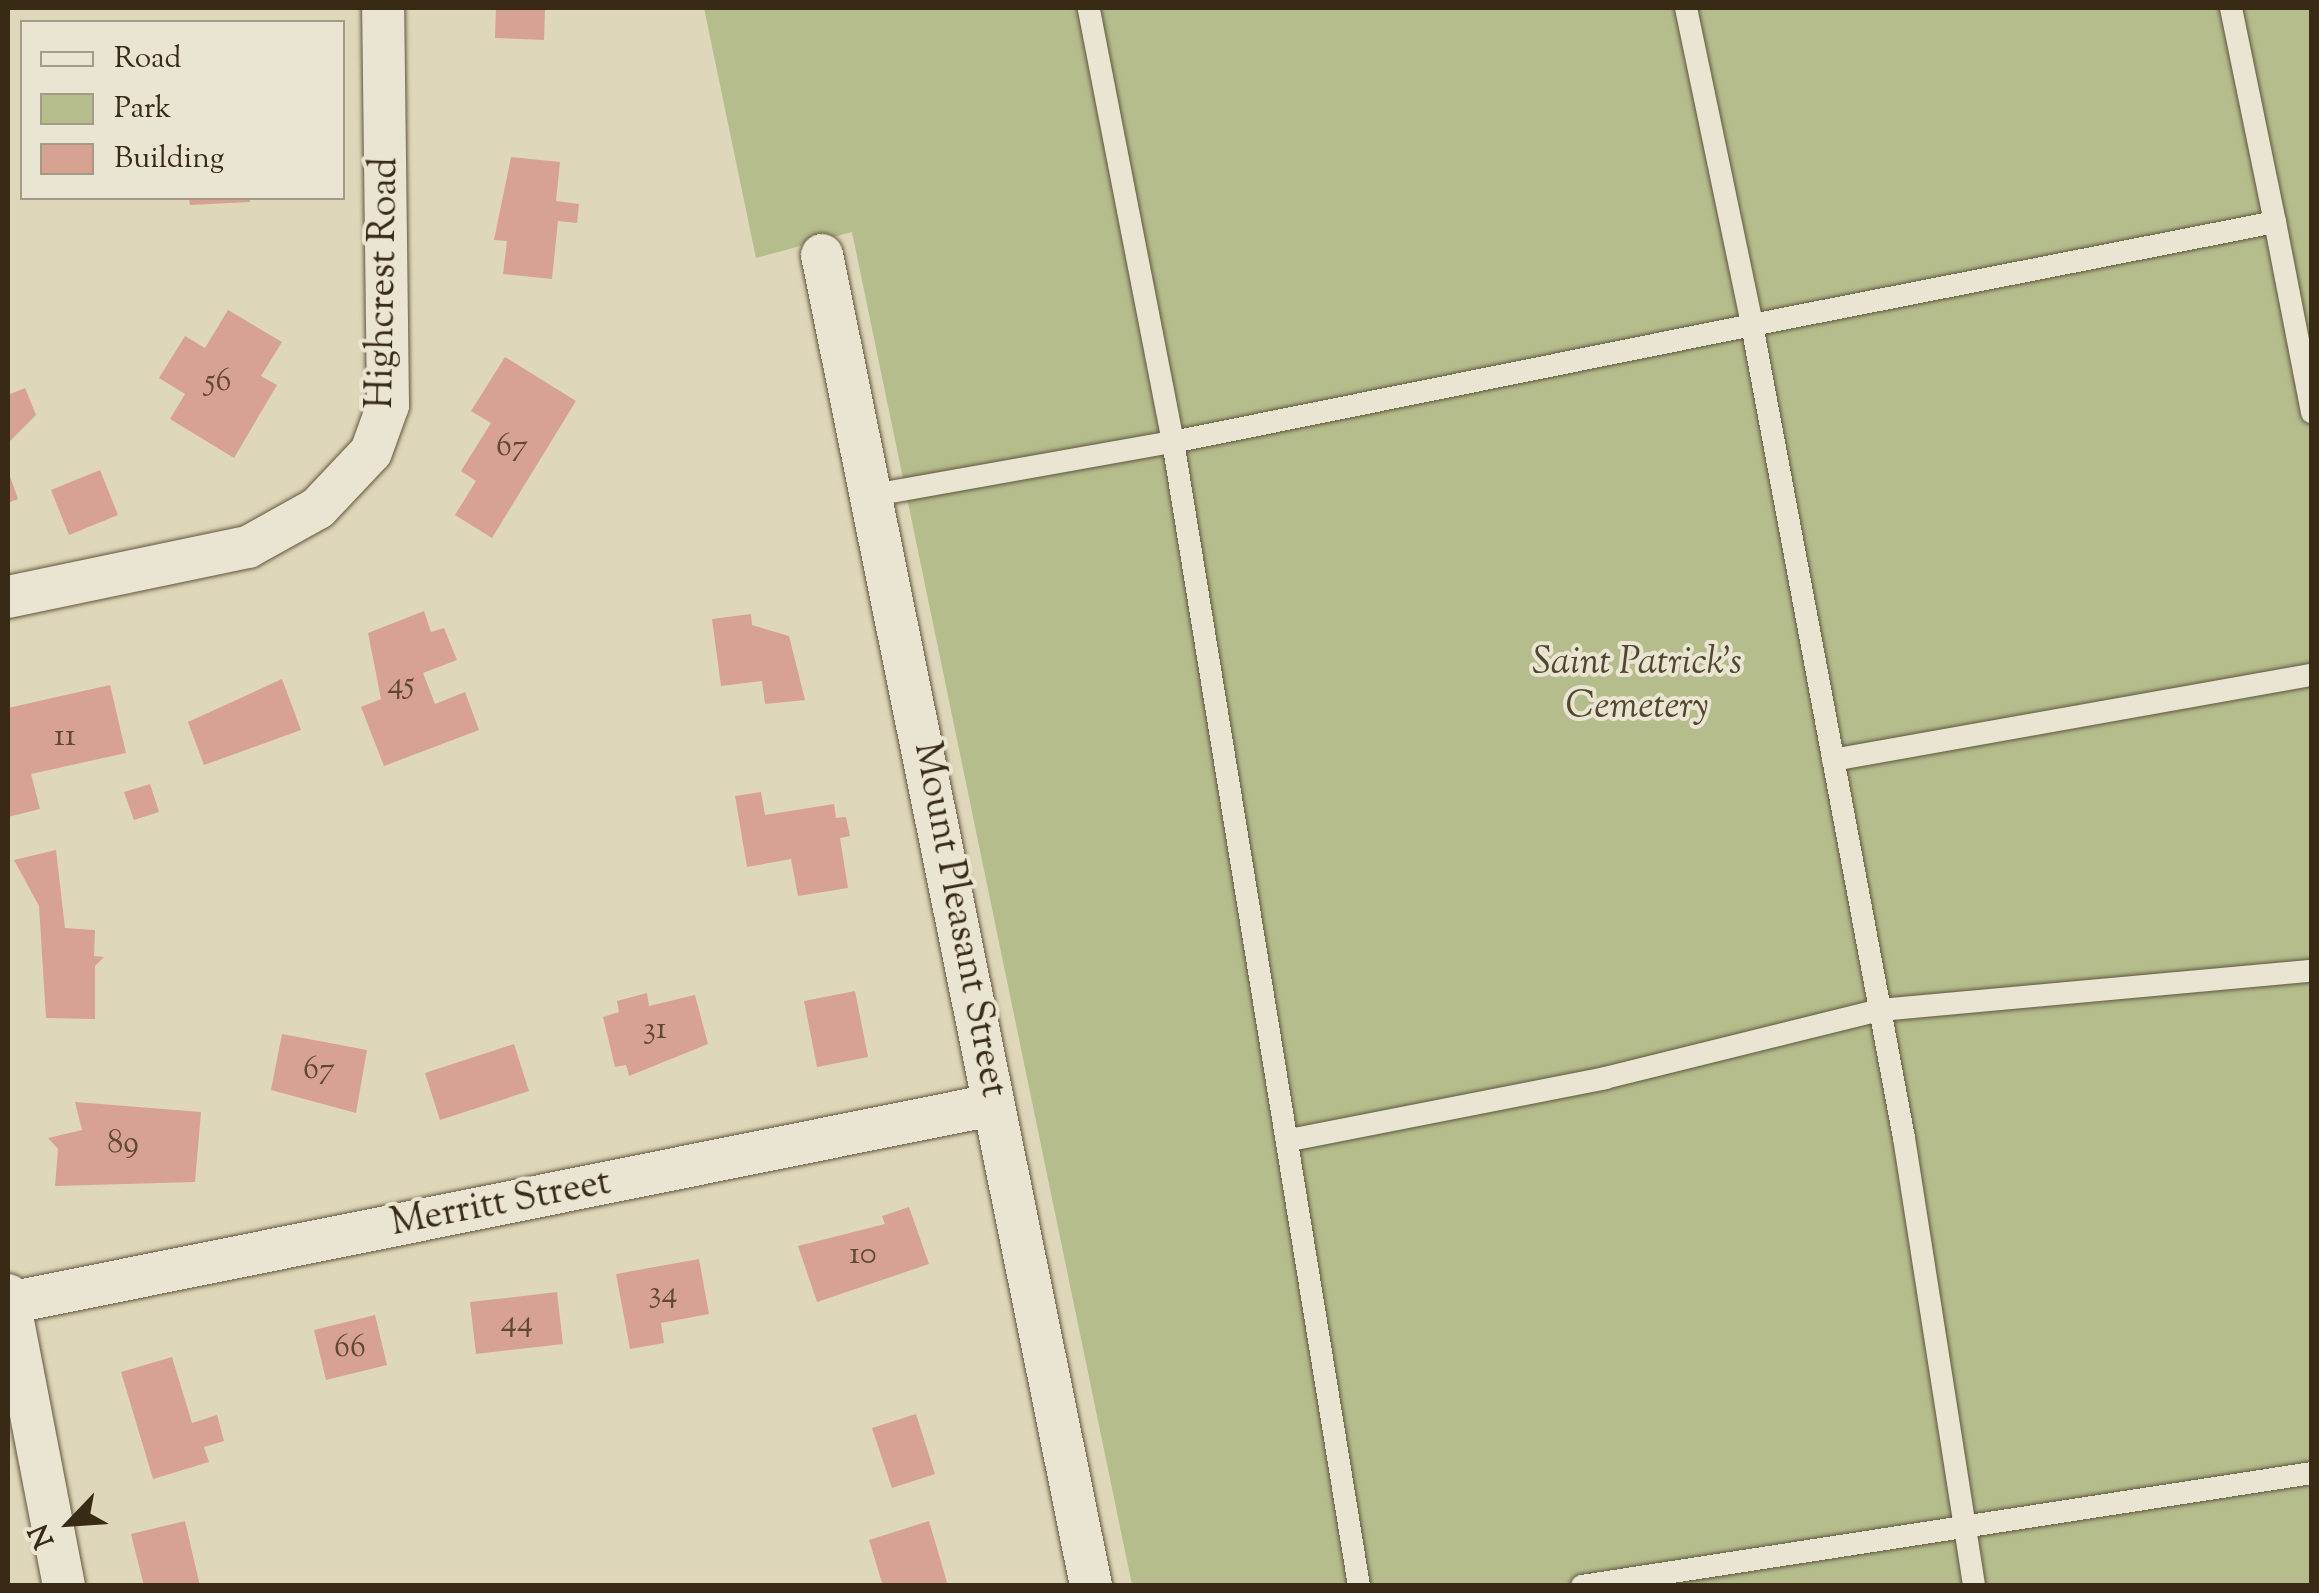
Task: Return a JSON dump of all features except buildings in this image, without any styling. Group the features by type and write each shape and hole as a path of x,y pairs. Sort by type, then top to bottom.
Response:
{"street":[{"name":"Highcrest Road","path":"8,597 248,546 318,508 371,452 388,405 383,8"},
{"name":"Mount Pleasant Street","path":"822,255 874,495 1090,1586"},
{"name":"Merritt Street","path":"8,1299 992,1105"},
{"path":"8,1299 64,1586"}],"lane":[{"path":"1089,8 1173,442 1360,1586"},
{"path":"1686,8 1752,325 1880,1010 1974,1586"},
{"path":"2231,8 2312,412"},
{"path":"874,495 1173,442 2275,222"},
{"path":"1832,760 2312,674"},
{"path":"1290,1140 1604,1078 1880,1010 2312,972"},
{"path":"1582,1586 1965,1530 2312,1473"}],"green space":[{"name":"Saint Patrick's Cemetery","path":"704,8 2311,8 2311,1585 1132,1585 852,232 756,258"}]}
